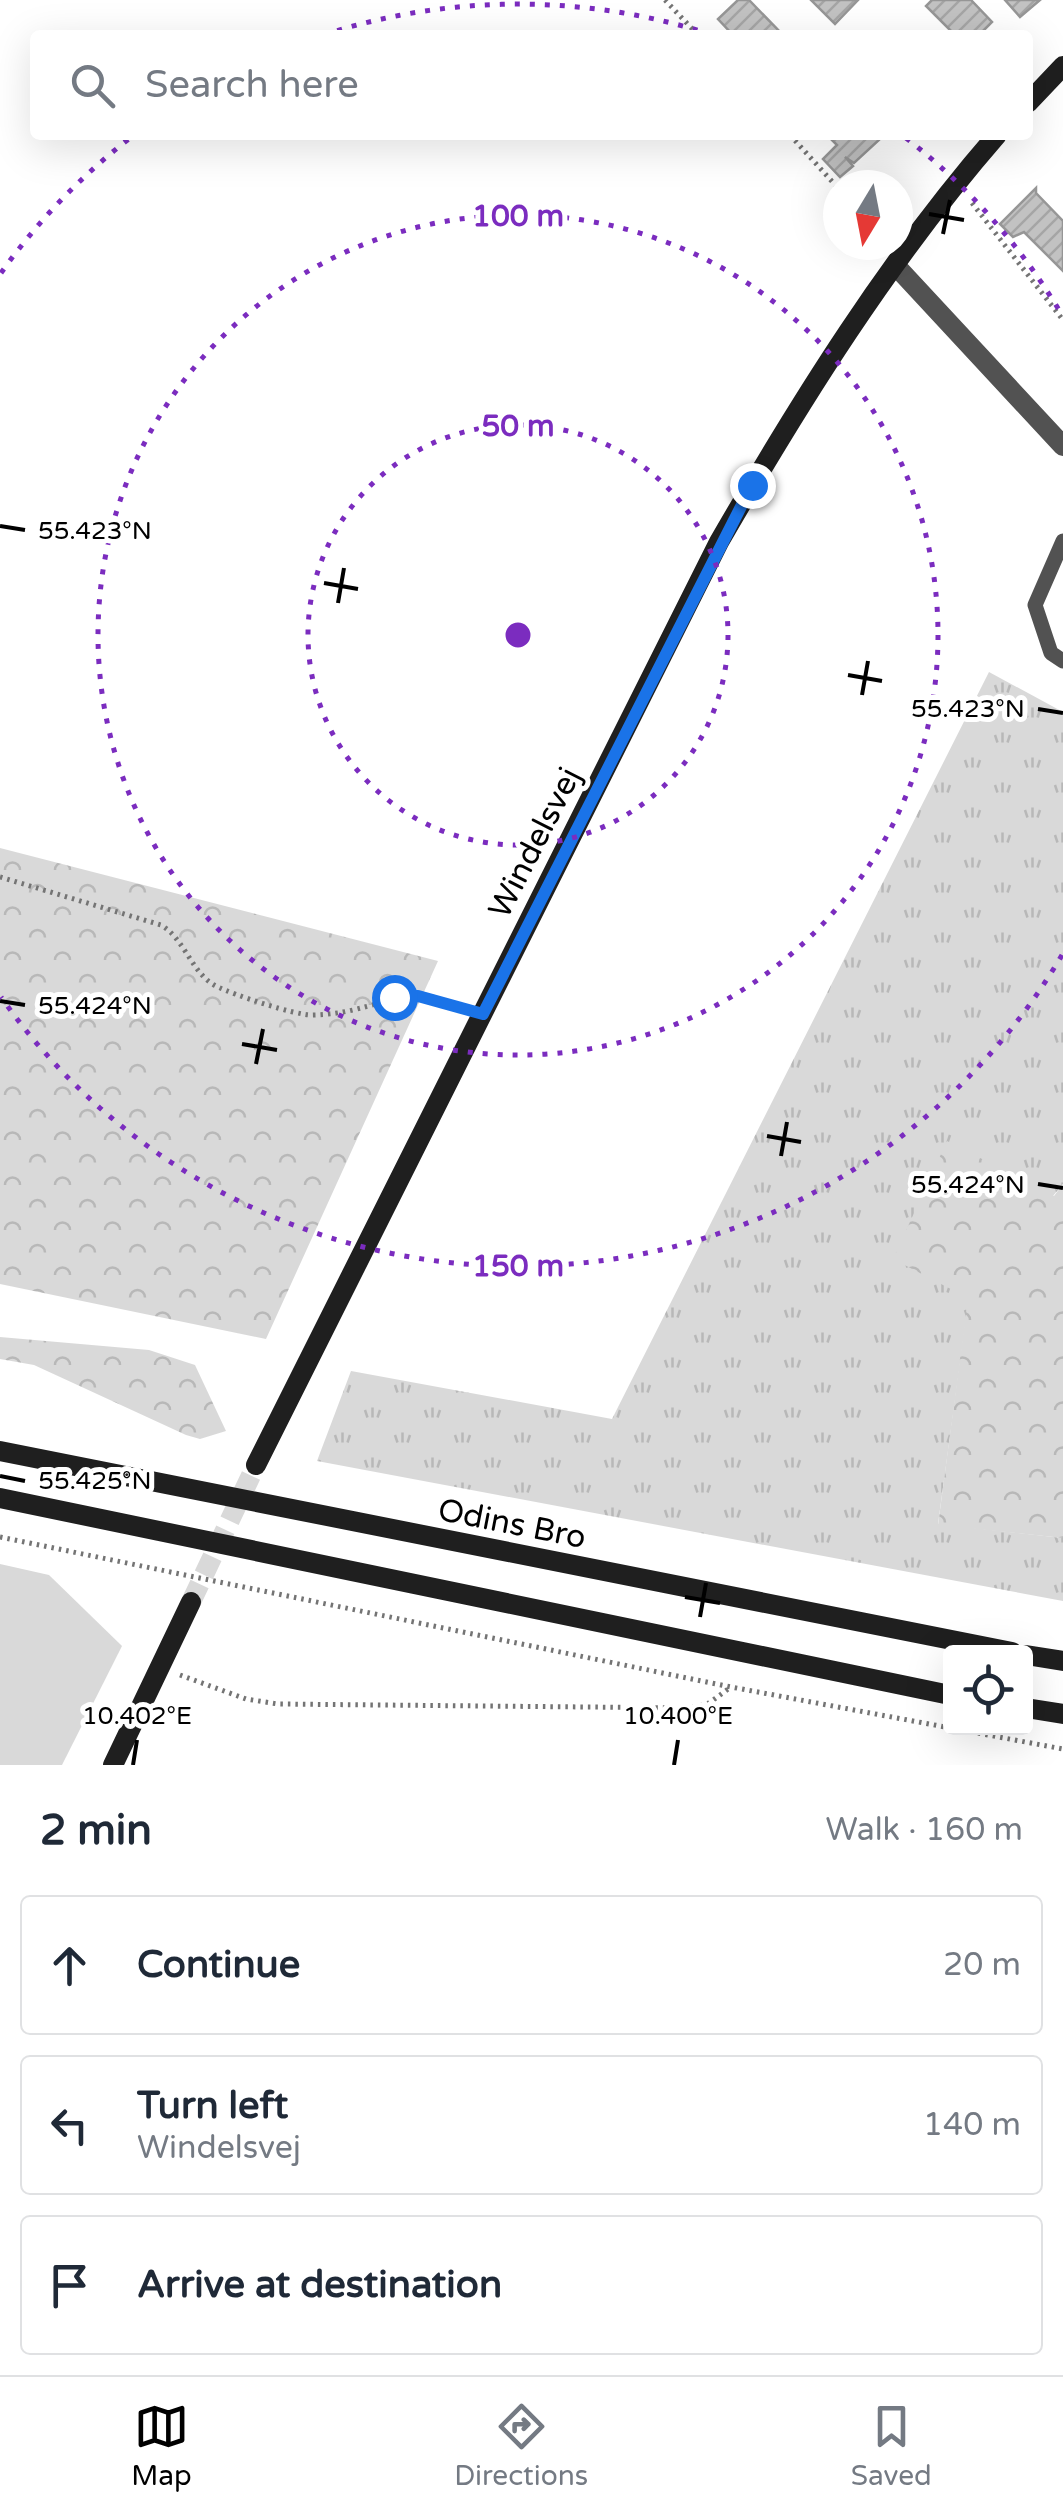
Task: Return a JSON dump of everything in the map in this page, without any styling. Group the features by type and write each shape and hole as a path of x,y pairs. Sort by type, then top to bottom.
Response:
{"main road":[{"path":"1033,98 1061,72"},
{"name":"Windelsvej","path":"256,1465 720,542 792,416 895,264 993,140"},
{"name":"Odins Bro","path":"0,1451 977,1645"},
{"path":"0,1498 943,1693"},
{"path":"113,1765 191,1602"},
{"path":"1033,1656 1063,1661"},
{"path":"1033,1709 1063,1714"}],"street":[{"path":"895,264 1063,446"}],"lane":[{"path":"1063,541 1035,605 1052,654 1063,661"}],"path":[{"path":"665,0 693,30"},
{"path":"795,140 823,171"},
{"path":"958,185 1063,320"},
{"path":"0,877 161,925 178,935 216,986 307,1015 418,996 483,1014"},
{"path":"0,1538 731,1688 1063,1749"},
{"path":"161,1668 246,1699 278,1704 689,1708 709,1704 731,1688"}],"green space":[{"path":"989,672 1063,712 1063,1184 969,1297 938,1524 1063,1538 1063,1601 317,1461 351,1371 612,1419"},
{"path":"0,848 438,961 266,1339 0,1284"},
{"path":"947,1141 1054,1196 1063,1184 1063,1538 938,1525 968,1298 893,1259"},
{"path":"0,1337 149,1350 195,1365 226,1431 200,1439 186,1435 34,1365 0,1359"},
{"path":"0,1564 49,1575 122,1646 62,1765 0,1765"}],"building":[{"path":"738,0 749,0 778,30 728,30 718,19"},
{"path":"811,0 858,0 835,24"},
{"path":"932,0 971,0 992,22 984,30 950,30 926,6"},
{"path":"1005,0 1040,0 1020,17"},
{"path":"832,140 879,140 854,163 845,157 853,166 848,170 833,170 823,159 837,145"},
{"path":"1036,188 1036,193 1063,221 1063,271 1024,232 1013,237 1000,224"}],"tunnel":[{"path":"191,1602 256,1465"}],"route":[{"path":"394,997 418,996 483,1014 752,485"}]}
